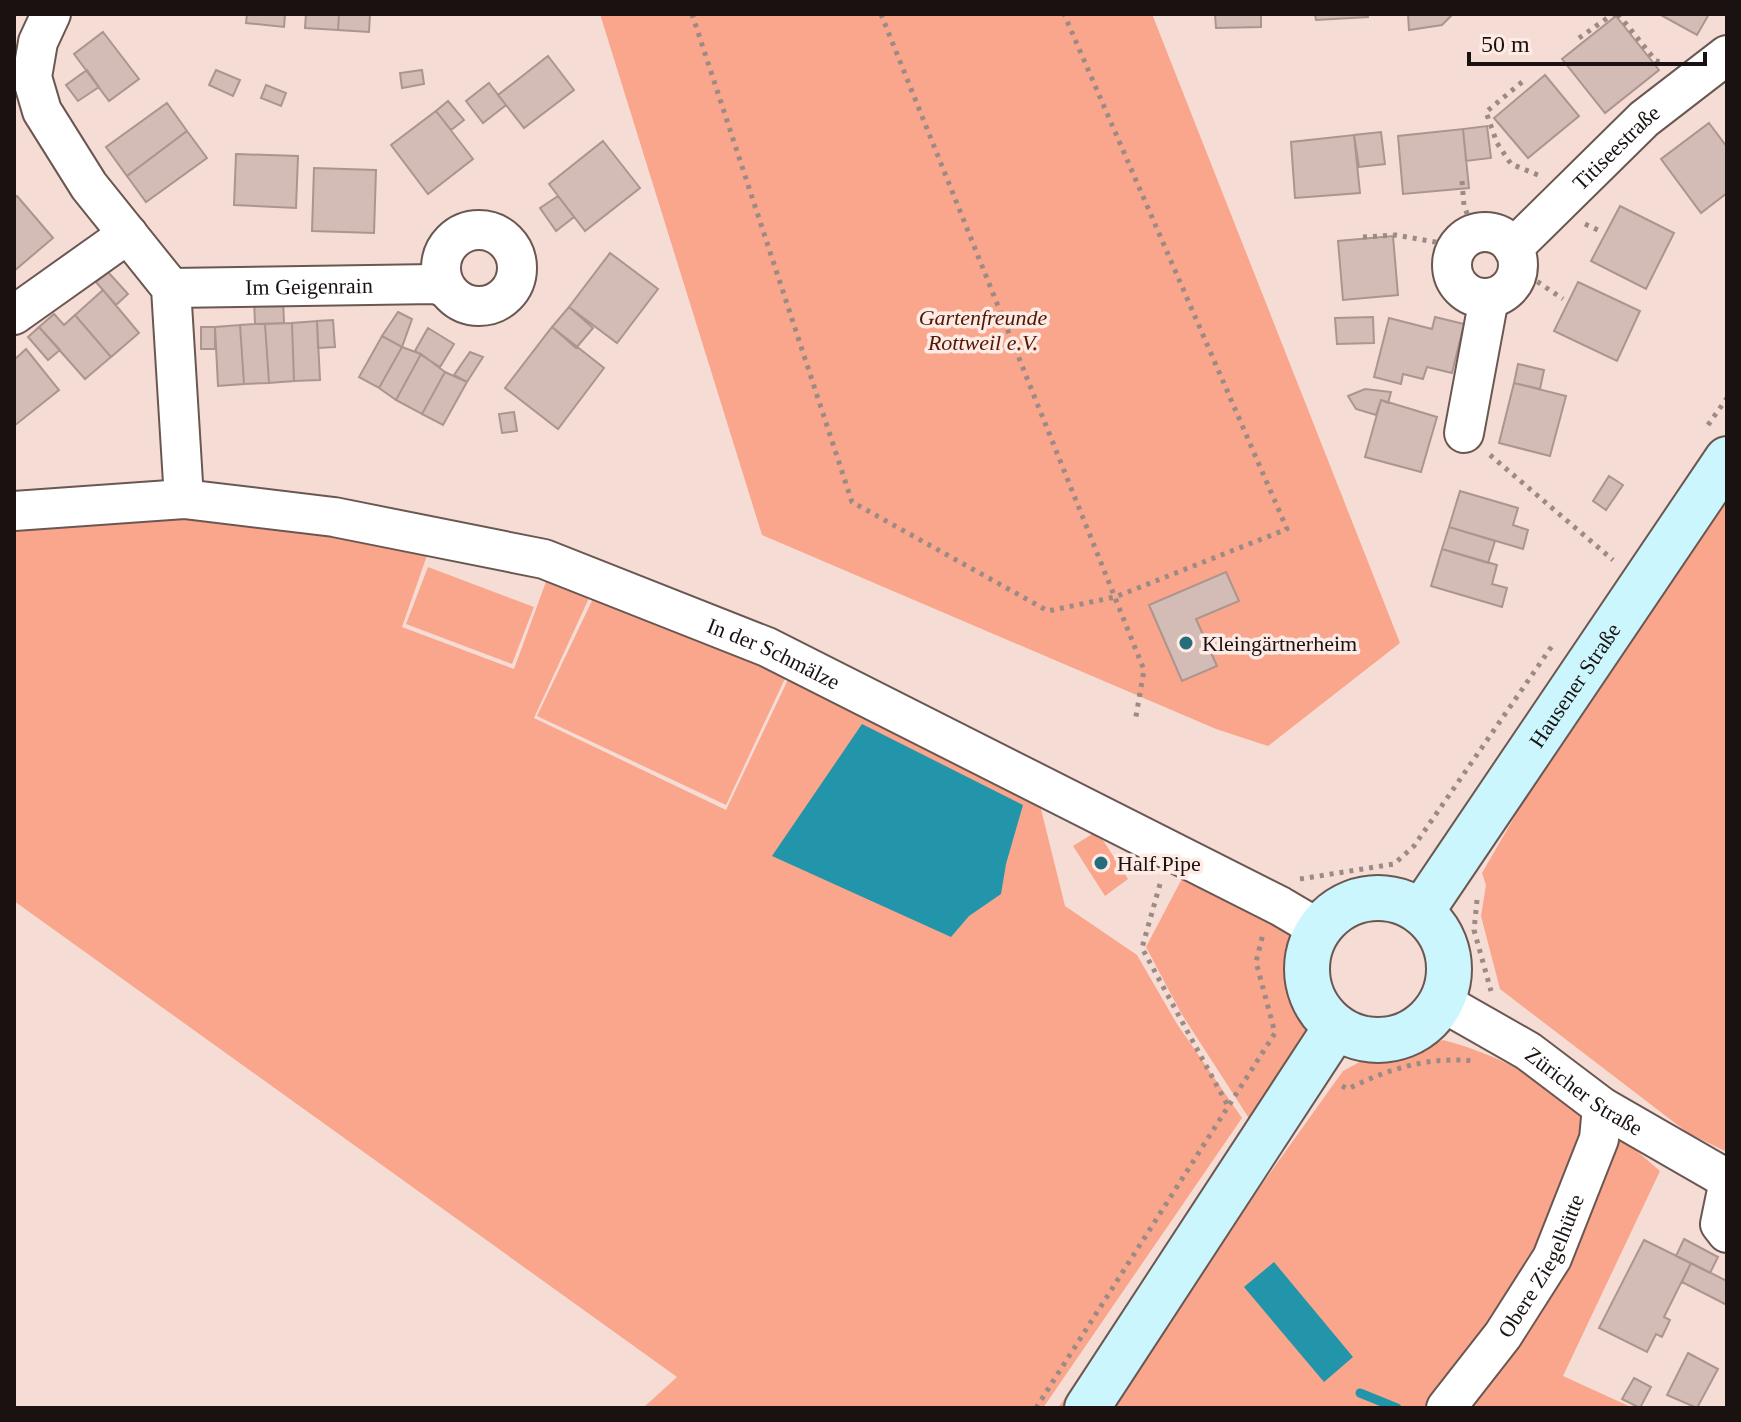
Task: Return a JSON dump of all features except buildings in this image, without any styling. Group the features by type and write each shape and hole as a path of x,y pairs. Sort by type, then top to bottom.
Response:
{"main road":[{"name":"Hausener Straße","path":"1421,912 1432,857 1714,447"},
{"path":"1386,898 1405,903 1421,912 1438,930 1448,953 1449,978 1442,1002 1427,1022 1406,1035 1394,1038 1357,1037 1336,1027 1320,1011 1311,992 1307,970 1310,949 1319,929 1332,915 1348,905 1367,899 1386,898"},
{"path":"1087,1408 1336,1027"}],"street":[{"path":"51,14 23,76 89,186 171,288 184,499"},
{"name":"Titiseestraße","path":"1516,258 1565,199 1644,119 1727,55"},
{"path":"14,315 128,234"},
{"path":"1496,234 1516,258 1508,288 1500,295 1489,298 1468,294 1453,277 1451,266 1466,239 1496,234"},
{"name":"Im Geigenrain","path":"171,288 435,284 446,288"},
{"path":"1464,433 1489,298"},
{"name":"In der Schmälze","path":"14,511 184,499 334,517 544,559 767,647 1280,906 1319,929"},
{"name":"Züricher Straße","path":"1442,1002 1528,1051 1602,1107 1727,1179"},
{"name":"Obere Ziegelhütte","path":"1446,1408 1503,1335 1552,1258 1599,1139 1602,1107"},
{"path":"1727,1190 1720,1224 1727,1233"}],"path":[{"path":"692,14 852,502 1048,611 1115,597 1287,529 1064,14"},
{"path":"881,14 1144,670 1135,722"},
{"path":"1579,38 1616,14 1684,88"},
{"path":"1522,82 1486,112 1503,153 1511,164 1535,172 1565,199"},
{"path":"1363,237 1396,235 1466,239 1462,181"},
{"path":"1516,258 1563,299"},
{"path":"1714,447 1727,398"},
{"path":"1464,433 1614,561"},
{"path":"1605,573 1623,548"},
{"path":"1432,857 1559,636"},
{"path":"1169,850 1142,948 1228,1106"},
{"path":"1487,1065 1473,1060 1443,1059 1382,1072 1348,1089 1308,1067 1275,1033 1256,962 1263,935 1302,877 1359,871 1432,857 1478,887 1474,930 1490,990 1501,998"},
{"path":"1036,1408 1275,1033"}],"green space":[{"name":"Gartenfreunde Rottweil e.V.","path":"600,14 1152,14 1400,643 1268,746 1216,729 762,535"},
{"path":"1727,491 1727,1152 1688,1133 1500,989 1481,916 1486,885 1482,873 1548,759"},
{"path":"188,506 431,544 402,627 514,669 551,568 595,585 534,718 726,810 794,667 1037,793 1065,906 1137,955 1177,1024 1242,1118 1043,1408 643,1408 677,1377 14,901 14,516"},
{"path":"428,567 534,607 512,664 406,624"},
{"path":"600,584 788,672 726,805 537,716"},
{"name":"Half Pipe","path":"1097,831 1128,879 1105,896 1073,846"},
{"path":"1186,871 1308,944 1302,984 1304,995 1326,1040 1084,1408 1058,1408 1252,1123 1181,1013 1146,947"},
{"path":"1443,1040 1474,1049 1532,1076 1586,1111 1660,1171 1563,1376 1633,1408 1102,1408 1343,1071 1369,1057 1409,1053"}],"water":[{"path":"862,724 1023,805 1001,894 969,916 951,937 772,856"},
{"path":"1274,1262 1353,1357 1324,1382 1244,1287"}],"waterway":[{"path":"1360,1393 1397,1408"}],"place":[{"name":"Kleingärtnerheim","path":"1186,643"},
{"name":"Half Pipe","path":"1101,863"}]}
